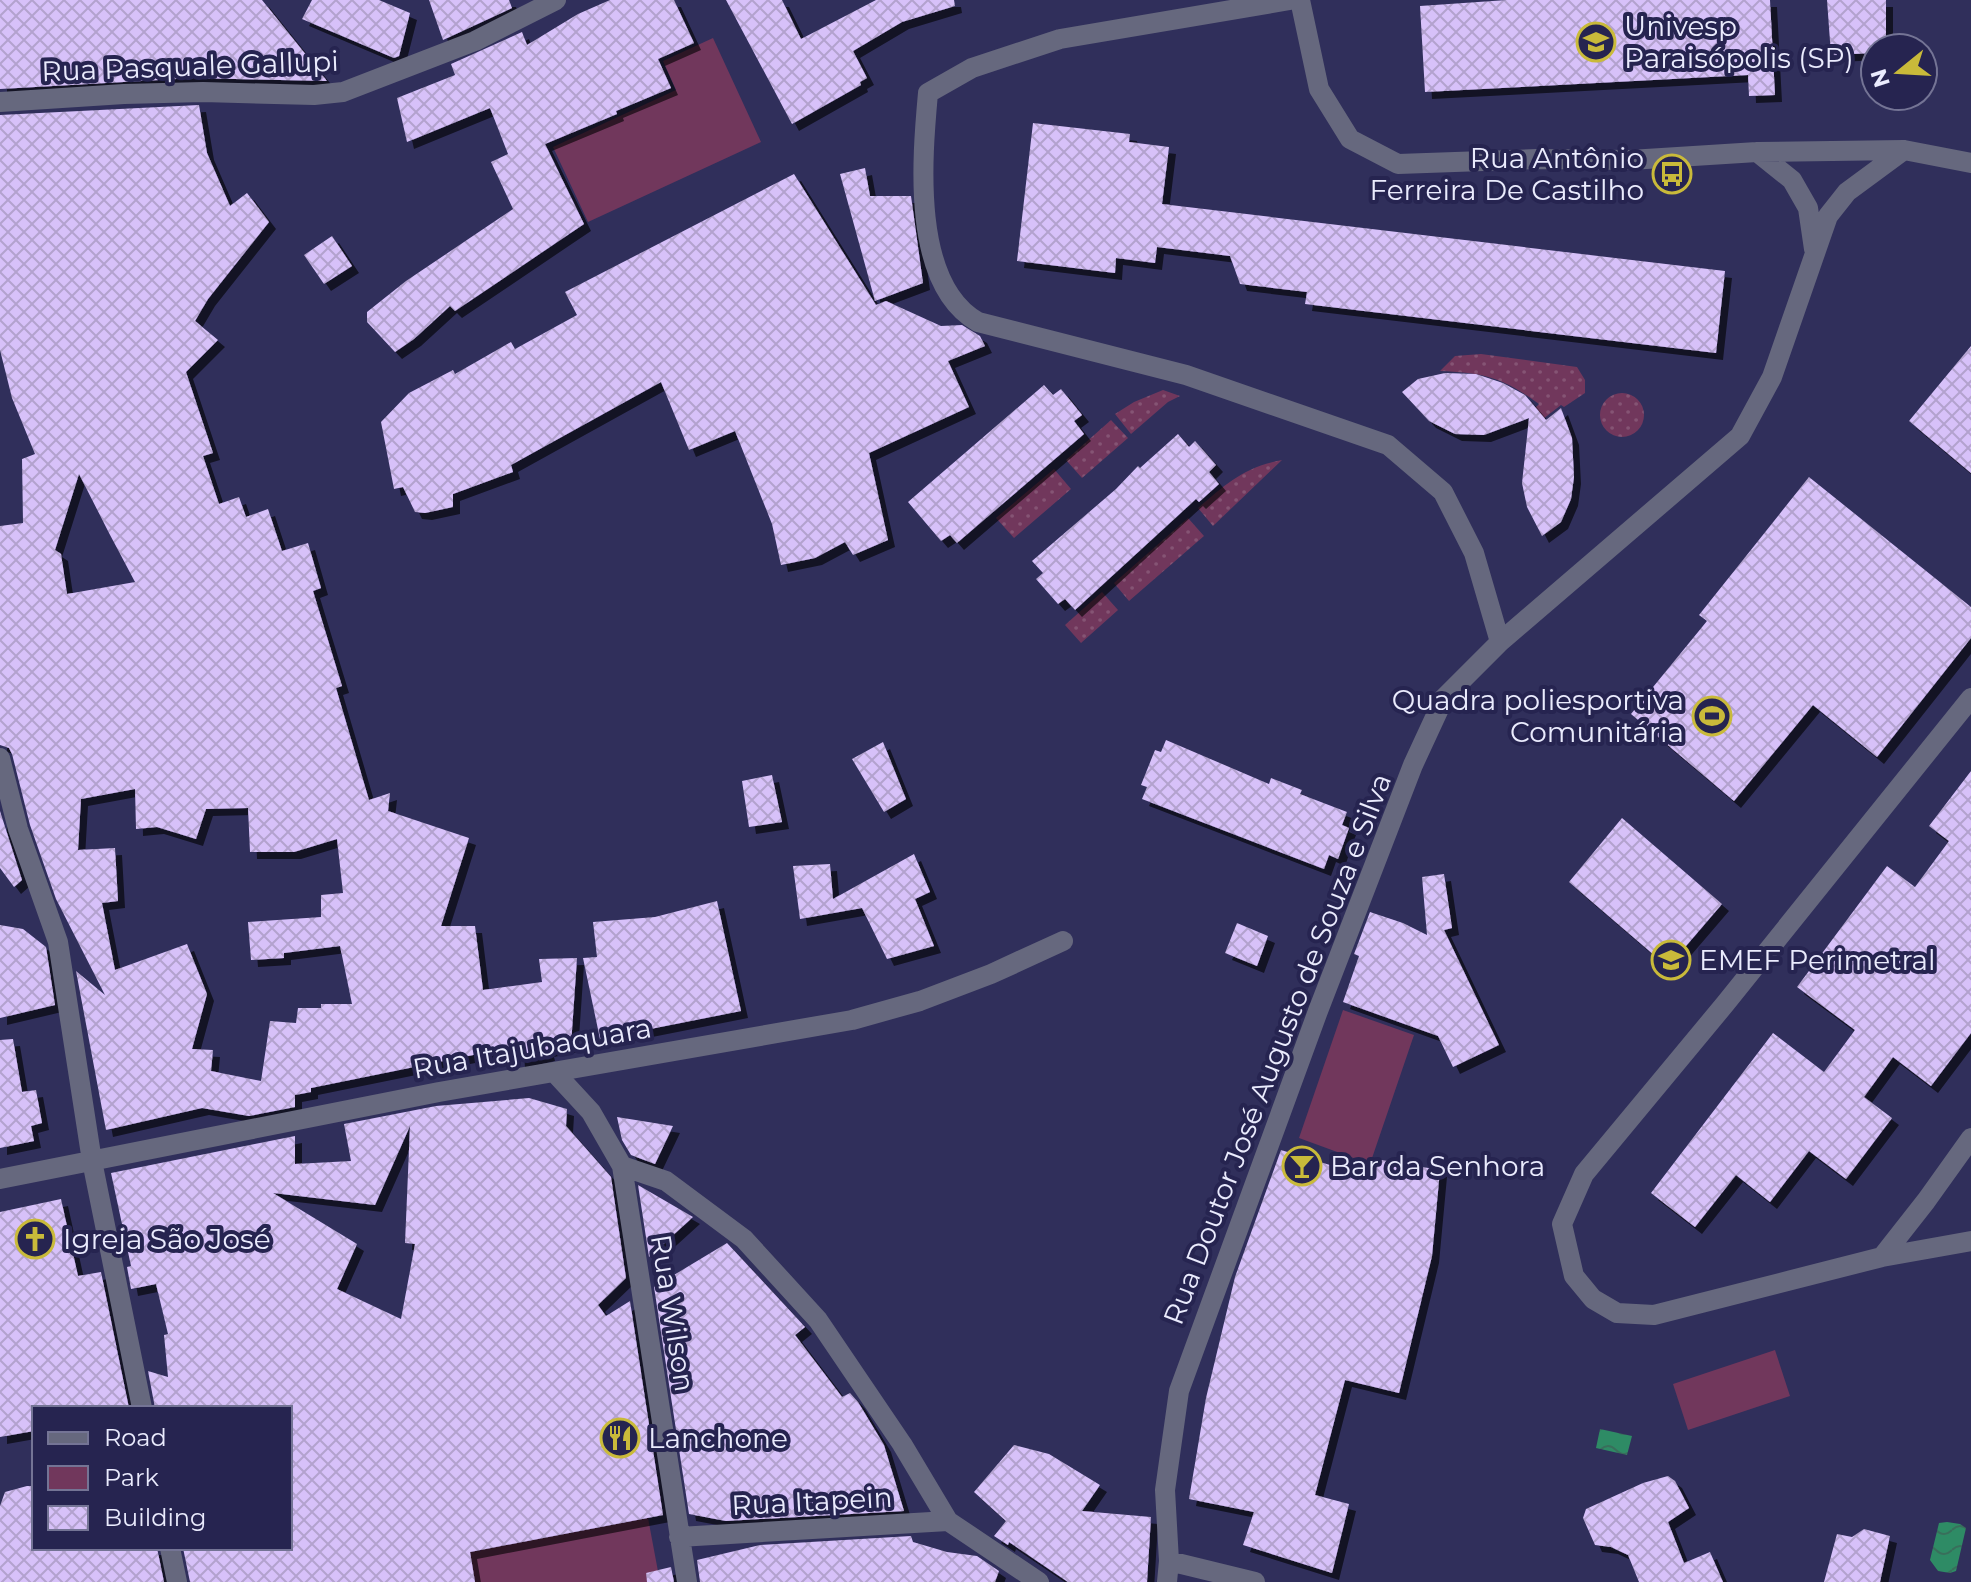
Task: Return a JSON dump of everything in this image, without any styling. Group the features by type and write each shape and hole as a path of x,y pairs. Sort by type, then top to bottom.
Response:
{"street":[{"name":"Rua Pasquale Gallupi","path":"0,102 124,94 203,92 314,95 343,92 475,41 556,0"},
{"path":"1290,0 1060,39 972,68 928,93 925,199 934,262 942,286 960,309 978,322 1186,375 1388,445 1443,492 1474,553 1500,642"},
{"path":"1300,0 1319,89 1350,139 1398,164 1537,159 1630,160 1757,152 1904,150 1971,163"},
{"name":"Rua Doutor José Augusto de Souza e Silva","path":"1167,1582 1169,1561 1165,1490 1179,1391 1318,1011 1413,765 1444,698 1500,642 1740,436 1772,377 1828,216 1847,192 1904,150"},
{"name":"Rua Doutor José Augusto de Souza e Silva","path":"1757,152 1792,180 1808,208 1815,257"},
{"path":"1971,698 1584,1174 1562,1224 1574,1276 1593,1299 1617,1313 1654,1315 1882,1257 1971,1241"},
{"path":"0,758 18,829 58,942 92,1161 142,1406"},
{"name":"Rua Itajubaquara","path":"0,1179 439,1092 852,1020 934,996 1063,941"},
{"name":"Rua Wilson","path":"555,1073 591,1112 622,1166 687,1582"},
{"path":"1882,1257 1971,1138"},
{"path":"622,1166 666,1181 744,1239 818,1320 902,1444 948,1521 1039,1582"},
{"name":"Rua Itapein","path":"679,1537 948,1521"},
{"path":"170,1550 177,1582"},
{"path":"1169,1561 1255,1582"}],"green space":[{"path":"713,38 761,142 588,222 553,147 676,90 663,61"},
{"path":"1481,354 1577,367 1585,380 1585,393 1564,407 1561,405 1543,419 1534,409 1539,404 1503,382 1481,375 1440,371 1455,356"},
{"path":"1163,390 1180,396 1168,402 1131,434 1115,414"},
{"path":"1622,393 1638,399 1644,415 1638,431 1622,437 1606,431 1600,415 1606,399"},
{"path":"1111,420 1128,438 1082,478 1066,460"},
{"path":"1282,460 1213,526 1198,508 1246,472"},
{"path":"1054,469 1071,489 1014,538 996,518"},
{"path":"1188,518 1204,536 1129,601 1114,583"},
{"path":"1102,592 1118,610 1081,643 1065,625"},
{"path":"1343,1010 1414,1035 1370,1164 1299,1138"},
{"path":"1775,1350 1790,1396 1688,1430 1673,1384"},
{"path":"648,1518 660,1582 475,1582 470,1552"}],"water":[{"path":"1600,1429 1632,1436 1627,1455 1596,1448"},
{"path":"1947,1522 1966,1528 1956,1571 1950,1573 1938,1571 1930,1560 1939,1523"}],"building":[{"path":"0,0 262,0 327,81 194,78 0,89"},
{"path":"312,0 379,0 410,13 399,56 394,58 302,19"},
{"path":"429,0 509,0 512,8 443,40"},
{"path":"610,0 674,0 694,43 658,59 671,88 545,144 584,224 455,311 450,306 395,352 367,322 367,312 406,281 513,209 491,162 508,154 490,108 407,142 397,98 455,75 451,64 522,32 527,45 578,14"},
{"path":"726,0 782,0 801,39 876,0 954,0 955,6 902,22 853,51 867,78 860,82 861,85 792,124"},
{"path":"1507,0 1770,0 1775,95 1749,96 1748,75 1425,92 1420,6"},
{"path":"1827,0 1886,0 1886,32 1859,32 1859,54 1831,55"},
{"path":"199,105 207,153 230,206 247,193 269,222 208,299 195,321 218,340 186,372 213,453 203,456 219,504 239,497 246,517 268,509 282,551 308,543 321,588 313,591 342,686 336,688 369,800 390,793 388,811 469,838 441,926 475,926 483,990 542,982 539,959 577,958 571,1045 518,1061 517,1046 311,1088 311,1092 295,1095 295,1107 249,1116 202,1108 106,1130 76,971 105,995 56,899 30,825 12,754 9,748 0,745 0,526 23,523 22,459 35,454 12,398 0,350 0,115","holes":["79,474 109,533 135,582 67,594 61,554 55,550","135,789 136,829 157,827 196,839 206,809 248,808 250,852 294,852 337,839 343,893 321,895 321,917 248,922 251,960 284,958 284,953 340,946 352,1004 298,1008 296,1023 270,1021 261,1081 211,1071 213,1050 192,1049 207,994 187,944 115,970 102,903 118,901 115,848 78,850 81,799"]},
{"path":"1033,123 1130,134 1129,142 1169,147 1162,204 1725,271 1716,353 1305,304 1307,292 1240,284 1230,256 1157,247 1155,263 1116,258 1115,273 1017,261"},
{"path":"865,168 870,196 911,196 923,283 875,301 840,174"},
{"path":"794,174 876,305 886,301 941,326 962,325 980,336 985,346 948,361 969,407 869,453 888,540 853,555 845,542 815,558 781,565 772,524 735,431 689,450 661,382 511,465 513,472 453,494 453,507 415,512 403,487 394,489 381,422 409,393 453,370 455,374 511,342 515,349 577,315 565,292"},
{"path":"332,236 352,266 324,284 304,255"},
{"path":"1971,346 1971,473 1909,421"},
{"path":"1445,373 1476,374 1503,383 1525,395 1546,420 1561,408 1572,438 1574,477 1571,499 1561,522 1542,536 1527,507 1522,483 1529,418 1484,435 1455,434 1429,421 1402,392 1418,379"},
{"path":"1044,385 1053,395 1061,389 1082,415 1074,421 1084,434 957,543 950,535 941,541 908,502"},
{"path":"1178,434 1189,447 1195,441 1216,465 1209,472 1219,484 1199,502 1196,499 1075,610 1065,599 1058,604 1036,579 1043,573 1032,561"},
{"path":"1809,477 1971,607 1971,638 1877,757 1813,705 1734,801 1631,714 1707,621 1699,615"},
{"path":"1166,740 1269,784 1271,778 1302,790 1300,794 1347,812 1342,825 1349,828 1338,859 1329,855 1324,869 1142,799 1147,787 1141,785 1155,750 1161,752"},
{"path":"883,742 906,799 884,812 852,759"},
{"path":"1971,771 1971,1033 1931,1086 1893,1057 1864,1097 1892,1118 1846,1179 1809,1151 1770,1202 1736,1175 1695,1227 1651,1193 1773,1033 1824,1072 1855,1030 1797,987 1887,866 1915,887 1949,841 1929,826"},
{"path":"772,775 782,822 749,827 742,781"},
{"path":"0,811 22,880 14,887 0,868"},
{"path":"1622,818 1722,904 1668,967 1569,882"},
{"path":"914,854 930,892 915,899 934,946 887,959 862,908 800,919 793,866 830,864 833,899"},
{"path":"1444,874 1452,928 1444,930 1499,1045 1453,1067 1438,1036 1343,1002 1359,956 1354,954 1370,912 1427,935 1422,877"},
{"path":"717,901 741,1011 600,1039 583,958 597,957 593,922 655,917"},
{"path":"1237,923 1268,936 1257,966 1225,953"},
{"path":"0,925 23,929 46,947 55,1005 0,1018"},
{"path":"13,1039 22,1092 36,1090 42,1123 31,1126 34,1141 0,1148 0,1040"},
{"path":"529,1098 567,1109 566,1126 611,1177 626,1278 598,1305 606,1316 630,1301 663,1515 470,1552 475,1582 190,1582 183,1550 292,1550 292,1406 155,1406 148,1371 168,1377 164,1335 168,1334 156,1284 131,1289 127,1267 131,1266 111,1173 295,1136 295,1164 351,1161 344,1124 436,1106","holes":["410,1126 405,1243 415,1244 401,1319 337,1289 357,1244 273,1193 375,1205"]},
{"path":"617,1117 673,1126 655,1164 631,1155 622,1140"},
{"path":"1281,1150 1343,1169 1344,1166 1372,1173 1376,1159 1440,1170 1432,1256 1399,1393 1345,1380 1315,1495 1349,1504 1332,1573 1243,1545 1254,1512 1189,1499 1206,1398 1235,1277"},
{"path":"638,1185 693,1217 649,1257"},
{"path":"61,1199 78,1276 101,1272 129,1406 32,1406 32,1431 0,1437 0,1212"},
{"path":"727,1243 805,1327 795,1335 842,1397 850,1393 858,1402 884,1445 904,1511 726,1521 689,1514 654,1287"},
{"path":"1014,1445 1049,1454 1100,1485 1082,1511 1151,1517 1147,1582 1068,1582 1009,1542 1008,1545 994,1536 1006,1521 974,1492"},
{"path":"1668,1476 1675,1481 1689,1508 1668,1522 1684,1563 1710,1552 1723,1582 1639,1582 1628,1555 1611,1547 1595,1545 1583,1518 1586,1509 1643,1483"},
{"path":"32,1486 32,1550 157,1550 164,1582 0,1582 0,1506 5,1492"},
{"path":"1864,1529 1890,1536 1880,1582 1824,1582 1837,1534 1852,1537"},
{"path":"911,1536 913,1542 947,1552 977,1556 999,1571 995,1582 700,1582 697,1560 760,1545"},
{"path":"671,1567 674,1582 647,1582 646,1573"}],"place":[{"name":"Univesp Paraisópolis (SP)","path":"1596,42"},
{"name":"Rua Antônio Ferreira De Castilho","path":"1672,174"},
{"name":"Quadra poliesportiva Comunitária","path":"1712,716"},
{"name":"EMEF Perimetral","path":"1671,960"},
{"name":"Bar da Senhora","path":"1302,1166"},
{"name":"Igreja São José","path":"35,1239"},
{"name":"Lanchone","path":"620,1438"}]}
